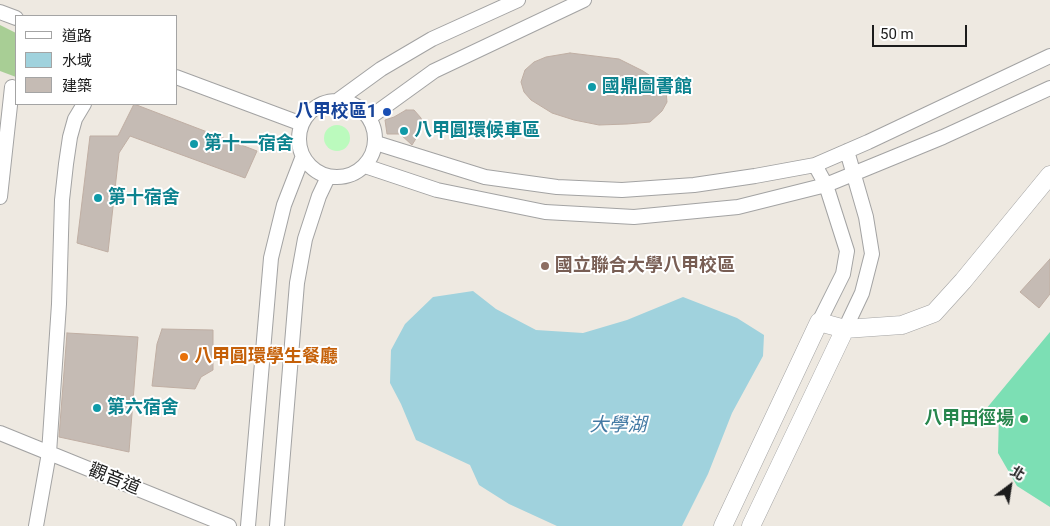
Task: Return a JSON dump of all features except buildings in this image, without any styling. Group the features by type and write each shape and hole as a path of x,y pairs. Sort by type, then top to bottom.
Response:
{"street":[{"path":"337,101 381,70 432,39 518,0"},
{"path":"369,118 434,71 584,0"},
{"path":"0,12 15,18"},
{"path":"376,143 485,177 556,187 622,190 694,185 755,176 815,164 847,151 1050,56"},
{"path":"178,79 302,124"},
{"path":"0,197 12,87"},
{"path":"365,166 437,190 545,212 634,217 738,207 826,185 943,137 1050,88"},
{"path":"337,101 349,103 360,108 369,118 376,134 376,143 372,156 365,166 354,174 342,178 328,177 314,169 303,156 299,146 302,124 314,109 322,104 337,101"},
{"path":"36,526 49,453 59,304 62,200 70,137 75,119 83,105"},
{"path":"751,526 862,293 872,254 866,217 847,151"},
{"path":"248,526 271,258 284,205 303,156"},
{"path":"723,526 842,274 847,251 826,185 815,164"},
{"path":"820,322 845,329 902,325 934,313 963,281 1050,175"},
{"path":"277,526 297,283 305,239 328,177"},
{"name":"觀音道","path":"0,433 229,526"}],"green space":[{"path":"0,25 15,32 15,77 0,71"},
{"path":"337,125 346,129 350,138 346,147 337,151 328,147 324,138 328,129"},
{"name":"八甲田徑場","path":"1050,332 1050,507 1017,486 998,453 999,413 986,409"}],"water":[{"name":"大學湖","path":"473,291 496,309 536,330 583,333 627,320 683,297 737,318 764,335 763,356 732,413 708,474 682,526 557,526 509,504 479,485 470,465 416,440 390,383 391,350 405,324 433,297"}],"place":[{"name":"國鼎圖書館","path":"592,87"},
{"name":"八甲校區1","path":"387,112"},
{"name":"八甲圓環候車區","path":"404,131"},
{"name":"第十一宿舍","path":"194,144"},
{"name":"第十宿舍","path":"98,198"},
{"name":"國立聯合大學八甲校區","path":"545,266"},
{"name":"八甲圓環學生餐廳","path":"184,357"},
{"name":"第六宿舍","path":"97,408"},
{"name":"八甲田徑場","path":"1024,419"}]}
